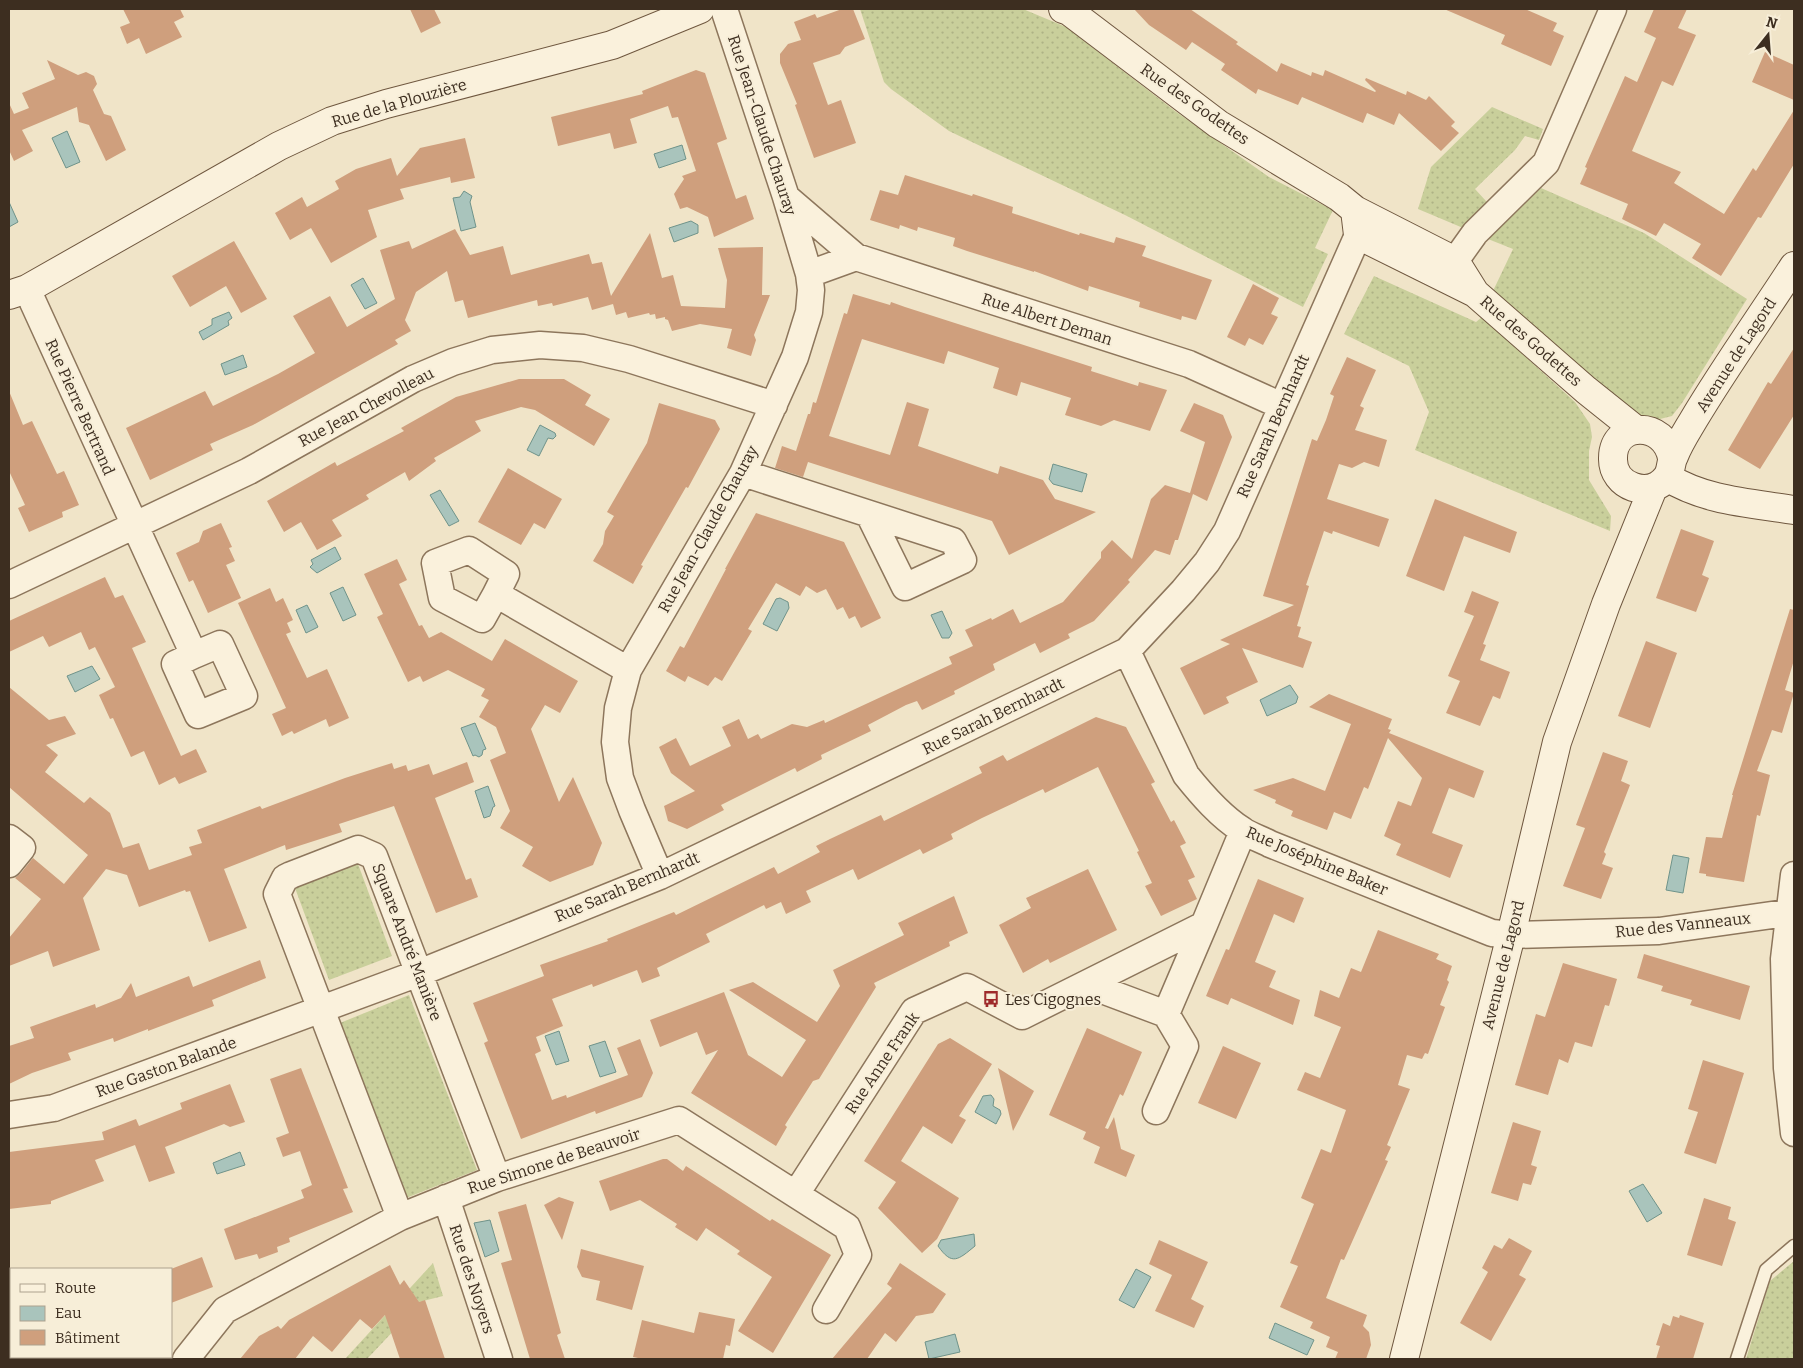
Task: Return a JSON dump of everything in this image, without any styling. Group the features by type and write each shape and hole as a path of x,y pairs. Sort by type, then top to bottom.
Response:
{"street":[{"name":"Rue de la Plouzière","path":"18,292 279,146 332,122 386,104 612,45 700,9"},
{"name":"Rue Jean-Claude Chauray","path":"660,876 620,778 615,742 618,708 628,670 743,473 774,406 795,357 809,312 811,290 809,274 786,197 724,9"},
{"name":"Rue des Godettes","path":"1063,9 1069,11 1218,124 1339,197 1357,222"},
{"path":"1455,261 1475,233 1546,163 1608,12"},
{"path":"786,197 856,258"},
{"path":"1357,222 1455,261 1475,293"},
{"path":"1357,222 1475,293"},
{"name":"Rue Sarah Bernhardt","path":"321,1010 660,876 1128,651 1207,562 1227,531 1282,406 1357,222"},
{"path":"809,274 856,258"},
{"name":"Rue Albert Deman","path":"856,258 1189,364 1282,406"},
{"name":"Avenue de Lagord","path":"1404,1359 1511,935 1557,742 1618,575 1653,462 1695,418 1794,266"},
{"name":"Rue Pierre Bertrand","path":"18,292 134,526 194,655"},
{"name":"Rue des Godettes","path":"1475,293 1586,390 1653,462"},
{"name":"Rue Jean Chevolleau","path":"9,585 249,471 413,379 453,362 492,350 540,345 583,348 629,359 774,406"},
{"name":"Rue des Godettes","path":"1586,390 1614,448"},
{"path":"1653,462 1616,474 1612,457 1614,448 1627,434 1653,462 1680,485 1706,496 1794,510"},
{"path":"743,473 869,514"},
{"path":"496,594 628,670"},
{"name":"Rue Joséphine Baker","path":"1128,651 1186,775 1199,792 1221,814 1243,831 1270,844 1492,933 1511,935"},
{"path":"1166,1014 1243,831"},
{"path":"9,838 22,848 9,864"},
{"name":"Square André Manière","path":"400,1217 277,894 284,878 299,871 358,849 374,856 497,1178"},
{"path":"1794,875 1792,912 1784,959 1787,1068 1794,1133"},
{"name":"Rue des Vanneaux","path":"1511,935 1659,931 1792,912"},
{"name":"Rue Anne Frank","path":"796,1194 914,1011 967,986 1022,1016 1204,925"},
{"path":"1086,984 1166,1014 1185,1046 1156,1111"},
{"name":"Rue Gaston Balande","path":"9,1115 54,1108 321,1010"},
{"name":"Rue Simone de Beauvoir","path":"186,1359 225,1310 400,1217 497,1178 679,1120 847,1227 858,1256 826,1310"},
{"name":"Rue des Noyers","path":"446,1198 499,1359"}],"lane":[{"path":"1737,1359 1766,1270 1794,1246"}],"green space":[{"path":"860,9 1023,9 1066,27 1175,111 1269,177 1333,210 1315,248 1328,254 1303,307 1127,216 949,131 884,82"},
{"path":"1492,107 1543,129 1539,140 1525,136 1515,150 1475,189 1496,212 1475,233 1418,209 1431,167"},
{"path":"1541,188 1644,233 1747,299 1672,416 1656,420 1641,417 1614,405 1493,291 1513,249 1488,239"},
{"path":"1374,276 1476,322 1482,317 1575,402 1590,424 1592,437 1589,451 1589,480 1611,516 1610,531 1415,450 1429,412 1409,366 1344,334"},
{"path":"358,864 392,956 329,980 295,888"},
{"path":"409,995 477,1170 406,1198 340,1023"},
{"path":"1794,1261 1794,1359 1746,1359 1770,1281"},
{"path":"433,1263 443,1296 415,1303 400,1324 367,1359 345,1359"}],"water":[{"path":"67,131 80,162 66,168 52,138"},
{"path":"682,145 686,159 659,168 654,154"},
{"path":"464,191 472,196 470,202 476,227 461,231 453,198 460,197"},
{"path":"9,202 18,222 9,227"},
{"path":"691,221 698,225 698,233 674,242 669,228"},
{"path":"363,278 377,303 365,309 351,285"},
{"path":"229,312 232,318 228,321 229,325 203,340 199,332 212,325 212,319"},
{"path":"243,355 247,367 225,375 221,364"},
{"path":"540,425 555,433 556,436 553,439 548,438 539,456 527,450"},
{"path":"1053,464 1087,474 1082,492 1053,484 1049,479"},
{"path":"440,490 459,521 449,526 430,495"},
{"path":"335,547 341,559 317,573 310,567 313,564 311,560"},
{"path":"343,587 356,615 343,621 330,593"},
{"path":"780,598 788,602 789,608 777,631 763,624 776,599"},
{"path":"307,605 318,627 306,633 296,610"},
{"path":"942,611 952,633 949,638 942,638 931,615"},
{"path":"92,666 100,679 75,692 67,676"},
{"path":"1290,685 1298,697 1296,703 1267,716 1260,700"},
{"path":"475,723 486,749 483,750 482,755 479,757 473,756 461,728"},
{"path":"488,786 495,806 490,816 484,818 475,791"},
{"path":"1673,855 1689,858 1683,893 1666,890"},
{"path":"559,1031 569,1061 556,1065 545,1036"},
{"path":"605,1041 616,1072 600,1077 589,1046"},
{"path":"991,1095 994,1099 993,1106 1000,1110 1001,1114 996,1124 975,1112 983,1096"},
{"path":"240,1152 245,1165 217,1174 213,1163"},
{"path":"1643,1184 1662,1213 1647,1222 1629,1191"},
{"path":"490,1220 499,1251 485,1257 474,1223"},
{"path":"974,1234 975,1246 964,1255 955,1259 947,1256 938,1246 941,1240"},
{"path":"1136,1269 1151,1277 1134,1308 1119,1300"},
{"path":"1275,1323 1314,1340 1307,1355 1269,1338"},
{"path":"955,1334 960,1352 929,1359 925,1342"}],"building":[{"path":"123,9 180,9 184,17 174,22 182,37 146,54 139,38 127,44 120,27 130,23"},
{"path":"410,9 434,9 441,23 421,33"},
{"path":"842,9 853,9 865,39 845,47 840,54 813,63 828,105 841,100 856,143 814,158 795,105 797,104 780,63 780,54 788,44 801,40 794,22 815,14 817,18"},
{"path":"1134,9 1190,9 1277,72 1281,63 1311,76 1312,72 1323,76 1325,70 1375,92 1365,80 1366,78 1406,95 1407,91 1426,100 1429,96 1455,122 1451,126 1459,133 1441,151 1399,113 1394,125 1367,113 1363,123 1302,97 1298,105 1258,89 1256,94 1221,70 1225,64 1192,42 1186,50 1149,25"},
{"path":"1444,9 1525,9 1557,23 1553,31 1564,36 1551,66 1501,44 1505,35"},
{"path":"1654,9 1687,9 1678,28 1696,35 1673,86 1662,81 1632,151 1681,172 1674,183 1724,214 1753,168 1756,171 1794,110 1794,164 1761,218 1758,217 1721,276 1692,258 1701,244 1664,223 1656,236 1622,219 1628,204 1580,184 1587,168 1585,167 1625,76 1637,82 1656,38 1644,32"},
{"path":"1765,52 1794,65 1794,100 1752,82"},
{"path":"47,60 78,75 86,72 94,76 97,84 93,90 104,114 111,116 126,150 106,161 89,125 79,122 77,107 22,130 33,151 14,161 9,150 9,103 14,114 29,108 22,93 55,79"},
{"path":"696,70 705,73 727,139 717,143 736,199 746,195 754,219 714,237 708,217 687,207 680,209 674,194 684,179 682,176 696,171 678,117 672,118 668,106 630,119 637,143 614,149 610,133 558,146 551,117 643,94 642,91"},
{"path":"465,138 475,178 451,183 450,177 400,189 404,199 368,210 377,237 331,263 311,228 290,240 275,213 302,197 307,207 339,189 335,181 356,169 391,158 397,176 420,148"},
{"path":"905,175 1013,207 1012,213 1079,235 1080,233 1114,243 1116,237 1146,246 1142,256 1212,280 1196,320 1182,316 1181,320 1139,307 1140,302 1089,286 1088,291 1034,271 967,251 953,246 955,238 918,227 917,231 900,225 899,229 870,220 880,190 898,195"},
{"path":"455,229 470,255 503,246 511,275 589,254 592,264 602,262 611,296 650,233 662,278 673,275 681,306 725,308 727,280 718,248 763,247 762,295 770,295 754,335 756,340 751,356 727,348 732,329 700,324 672,331 665,317 656,319 655,314 650,315 649,313 628,318 626,312 616,315 613,304 592,310 588,297 553,306 552,303 538,306 537,300 468,318 463,300 455,302 447,271 416,292 405,320 411,331 395,340 398,344 253,425 210,444 213,450 150,480 126,428 205,391 213,406 278,374 315,353 293,316 330,296 347,327 395,299 380,250 409,241 412,249"},
{"path":"234,241 267,299 241,313 226,286 190,307 172,276"},
{"path":"1253,284 1279,298 1271,314 1278,317 1263,345 1249,338 1245,346 1227,337"},
{"path":"853,294 890,305 891,302 1092,367 1091,371 1138,386 1139,382 1167,390 1150,431 1114,420 1101,426 1065,415 1071,398 1021,382 1017,396 993,388 999,368 948,351 944,364 862,339 829,436 890,455 907,402 929,409 918,446 998,474 1000,466 1043,480 1055,499 1096,512 1009,555 992,521 808,462 803,477 775,468 782,446 796,451 813,402 816,403 844,313 847,314"},
{"path":"1794,348 1794,415 1760,469 1728,450 1768,382 1771,384"},
{"path":"1347,357 1376,370 1360,406 1364,408 1355,430 1387,440 1379,467 1364,462 1352,468 1339,464 1327,499 1389,519 1379,547 1333,531 1332,534 1324,531 1306,585 1309,586 1297,626 1301,627 1298,637 1312,642 1303,668 1242,648 1258,682 1226,697 1229,703 1204,715 1180,668 1230,644 1220,640 1294,605 1263,596 1312,439 1317,441 1326,420 1334,396 1330,394"},
{"path":"519,379 564,379 591,395 585,405 610,419 594,446 535,410 521,407 475,421 481,431 434,458 436,461 409,481 405,472 366,495 369,499 332,520 342,536 317,550 301,522 284,532 267,501 335,462 337,466 404,431 401,428 456,397"},
{"path":"9,391 23,425 32,421 57,474 64,471 79,505 62,512 63,517 29,532 18,508 25,505 9,471"},
{"path":"659,403 715,420 720,429 688,488 686,487 641,565 643,566 633,584 593,561 603,544 605,531 614,516 607,512 647,443"},
{"path":"1194,403 1223,415 1232,437 1207,501 1193,494 1178,540 1175,540 1170,555 1155,550 1128,580 1130,582 1094,621 1068,634 1070,638 1040,653 1035,643 993,664 995,670 954,691 955,694 922,710 917,701 906,705 868,725 871,731 821,755 822,759 797,772 795,768 721,805 724,810 687,829 668,821 664,806 695,791 671,773 659,747 676,738 690,766 731,746 722,727 739,719 748,739 758,734 761,739 792,724 807,727 824,720 825,723 952,664 949,657 973,646 965,630 991,618 992,620 1013,609 1020,623 1063,602 1101,558 1101,552 1112,540 1132,559 1151,499 1165,485 1190,493 1205,442 1180,431"},
{"path":"508,468 562,499 545,529 534,523 521,545 478,522"},
{"path":"1435,499 1517,532 1510,553 1464,536 1444,591 1406,576"},
{"path":"756,513 844,542 881,618 861,628 855,616 849,619 843,607 837,610 826,589 817,593 806,586 800,596 776,583 748,629 752,631 722,681 715,677 708,686 688,676 685,682 666,671 680,646 684,648"},
{"path":"221,523 232,547 229,548 235,561 226,565 241,598 208,613 193,580 189,582 176,553 199,542 203,531"},
{"path":"1681,529 1714,541 1702,575 1709,578 1696,612 1656,598"},
{"path":"397,559 407,580 399,584 419,626 422,625 429,638 441,632 492,661 505,639 578,681 560,713 545,705 531,729 559,802 573,777 602,843 593,865 550,882 522,866 533,847 500,828 510,811 490,760 506,753 496,727 479,717 489,700 481,696 485,689 448,670 423,682 420,676 408,682 377,617 383,614 364,574"},
{"path":"105,577 115,598 123,595 146,642 132,648 181,756 196,749 207,772 179,784 175,777 159,785 144,751 131,757 113,718 110,719 99,695 115,687 95,647 89,650 81,632 49,647 43,636 9,652 9,621"},
{"path":"270,588 276,602 283,598 293,620 287,623 291,632 286,634 307,678 327,669 349,718 329,727 326,719 294,734 292,731 282,736 272,714 286,708 238,603"},
{"path":"1472,591 1499,602 1483,644 1486,645 1480,660 1510,672 1500,699 1493,696 1480,726 1446,713 1460,681 1448,676 1474,616 1464,612"},
{"path":"1790,609 1794,610 1794,660 1785,690 1794,693 1782,733 1772,730 1757,771 1770,775 1760,816 1757,815 1744,882 1706,876 1706,874 1699,873 1706,837 1722,838 1732,795"},
{"path":"1646,641 1677,653 1650,728 1618,716"},
{"path":"9,687 49,720 65,716 76,734 46,745 58,755 45,772 84,803 90,797 110,813 123,848 139,843 149,870 192,855 189,847 202,843 197,830 260,806 262,809 345,778 392,763 394,769 406,765 408,771 429,764 433,775 467,762 474,782 435,798 466,880 471,878 478,897 436,913 394,806 339,824 342,832 286,850 285,845 224,869 247,928 209,942 190,891 186,892 185,890 139,907 127,875 106,869 83,898 100,950 53,967 48,951 9,966 9,938 41,899 15,878 33,858 64,884 88,855 9,787"},
{"path":"1329,694 1392,719 1388,729 1391,730 1389,733 1484,771 1474,798 1449,788 1432,833 1463,845 1450,878 1396,855 1401,844 1384,836 1398,801 1411,806 1422,778 1388,738 1368,789 1364,787 1351,819 1334,812 1327,830 1291,816 1293,811 1275,803 1276,800 1253,790 1293,778 1325,791 1351,724 1309,707"},
{"path":"1096,717 1126,727 1155,782 1151,784 1171,822 1174,820 1186,843 1180,846 1195,877 1188,880 1197,899 1161,916 1145,886 1152,883 1137,852 1139,851 1098,767 1045,793 1043,789 982,818 951,834 953,839 923,854 920,849 858,880 853,869 806,891 811,902 786,914 781,902 766,909 764,905 706,934 710,942 657,968 660,976 642,983 637,970 593,987 592,984 552,999 563,1026 536,1037 541,1051 535,1054 552,1100 566,1095 567,1098 628,1075 617,1048 640,1039 653,1073 642,1097 596,1114 595,1111 521,1139 484,1043 488,1041 473,1003 544,976 540,965 608,941 607,939 674,912 676,915 774,867 778,874 820,852 816,846 830,839 881,815 884,821 982,773 979,767 1003,755 1007,761"},
{"path":"1603,752 1628,761 1621,781 1630,785 1604,852 1606,854 1602,864 1613,868 1601,899 1563,886 1585,828 1576,825"},
{"path":"1088,869 1117,930 1050,963 1048,959 1023,973 999,925 1031,908 1026,898"},
{"path":"1258,879 1304,898 1294,923 1274,914 1255,962 1276,971 1269,987 1300,1000 1293,1025 1231,998 1228,1005 1206,996 1226,949 1229,950"},
{"path":"954,896 968,933 949,942 950,946 874,983 876,987 819,1079 813,1081 785,1125 787,1127 776,1146 691,1093 718,1050 706,1055 697,1032 660,1047 650,1020 724,992 748,1055 782,1077 806,1040 729,990 753,982 817,1022 840,986 833,970 904,935 898,923"},
{"path":"1378,930 1439,954 1436,959 1452,966 1447,980 1449,982 1440,1005 1445,1007 1428,1054 1425,1053 1422,1059 1407,1055 1398,1085 1410,1089 1387,1145 1391,1147 1385,1160 1388,1161 1344,1260 1341,1259 1326,1298 1367,1315 1363,1326 1369,1332 1371,1345 1366,1359 1335,1359 1338,1352 1326,1347 1330,1337 1310,1328 1313,1322 1280,1307 1298,1266 1290,1263 1314,1204 1301,1198 1321,1149 1331,1153 1346,1110 1297,1090 1305,1072 1320,1078 1341,1027 1314,1016 1320,990 1339,998 1351,968 1361,972"},
{"path":"1644,954 1750,986 1740,1020 1690,1005 1692,1000 1661,991 1663,986 1637,978"},
{"path":"260,960 266,978 212,1000 214,1006 114,1042 113,1038 68,1053 71,1060 32,1073 9,1084 9,1046 34,1038 30,1027 95,1004 96,1008 121,998 131,983 136,997 189,976 193,987"},
{"path":"1563,963 1617,979 1609,1006 1605,1005 1592,1047 1575,1042 1568,1063 1559,1059 1548,1095 1515,1085 1536,1014 1545,1017"},
{"path":"1087,1028 1142,1052 1123,1096 1120,1094 1105,1128 1108,1129 1114,1117 1121,1149 1135,1155 1126,1177 1094,1163 1100,1147 1083,1139 1086,1132 1049,1115"},
{"path":"950,1038 992,1064 959,1116 966,1120 952,1144 923,1126 901,1161 959,1198 937,1239 922,1253 878,1208 896,1182 864,1161 938,1044"},
{"path":"1223,1046 1261,1063 1236,1119 1198,1103"},
{"path":"1703,1060 1744,1073 1716,1164 1684,1153 1698,1112 1688,1109"},
{"path":"301,1068 348,1188 343,1189 353,1212 289,1238 290,1242 277,1247 278,1252 259,1259 257,1254 235,1260 224,1229 304,1198 301,1190 312,1185 300,1151 283,1157 276,1138 289,1133 270,1079"},
{"path":"998,1068 1034,1091 1013,1131"},
{"path":"230,1084 245,1122 230,1127 224,1124 165,1147 175,1173 149,1182 135,1145 95,1160 104,1181 51,1201 51,1204 9,1209 9,1152 104,1140 102,1132 136,1119 139,1126 182,1109 180,1103"},
{"path":"1513,1122 1541,1131 1531,1165 1537,1167 1531,1185 1523,1183 1518,1201 1491,1193"},
{"path":"667,1159 683,1171 686,1166 770,1221 772,1219 831,1255 773,1353 738,1331 772,1277 737,1254 740,1251 706,1228 697,1241 675,1227 677,1224 640,1200 610,1211 599,1181"},
{"path":"559,1197 574,1202 562,1240 544,1205"},
{"path":"1704,1198 1731,1207 1728,1219 1736,1222 1722,1266 1687,1255"},
{"path":"526,1204 561,1333 557,1335 565,1359 530,1359 501,1263 512,1260 498,1212"},
{"path":"1509,1238 1532,1251 1519,1275 1526,1279 1491,1341 1460,1323 1488,1272 1482,1268 1494,1245 1502,1249"},
{"path":"1159,1240 1208,1262 1191,1299 1204,1306 1194,1328 1155,1311 1172,1275 1149,1264"},
{"path":"581,1249 644,1266 632,1310 596,1300 600,1281 582,1277 577,1267"},
{"path":"202,1257 213,1287 172,1303 172,1269"},
{"path":"900,1263 946,1294 933,1313 916,1316 896,1342 885,1333 867,1359 832,1359 892,1288 887,1284"},
{"path":"390,1265 400,1285 404,1280 419,1302 425,1300 445,1359 400,1359 385,1315 372,1329 360,1319 332,1352 313,1336 295,1359 240,1359 259,1336 278,1326 281,1329 289,1320"},
{"path":"699,1312 735,1319 730,1346 726,1345 723,1359 643,1359 633,1357 642,1320 694,1333"},
{"path":"1680,1315 1704,1323 1693,1359 1656,1359 1660,1346 1656,1345 1663,1323 1670,1326 1673,1316 1679,1318"}],"place":[{"name":"Les Cigognes","path":"991,999"}]}
